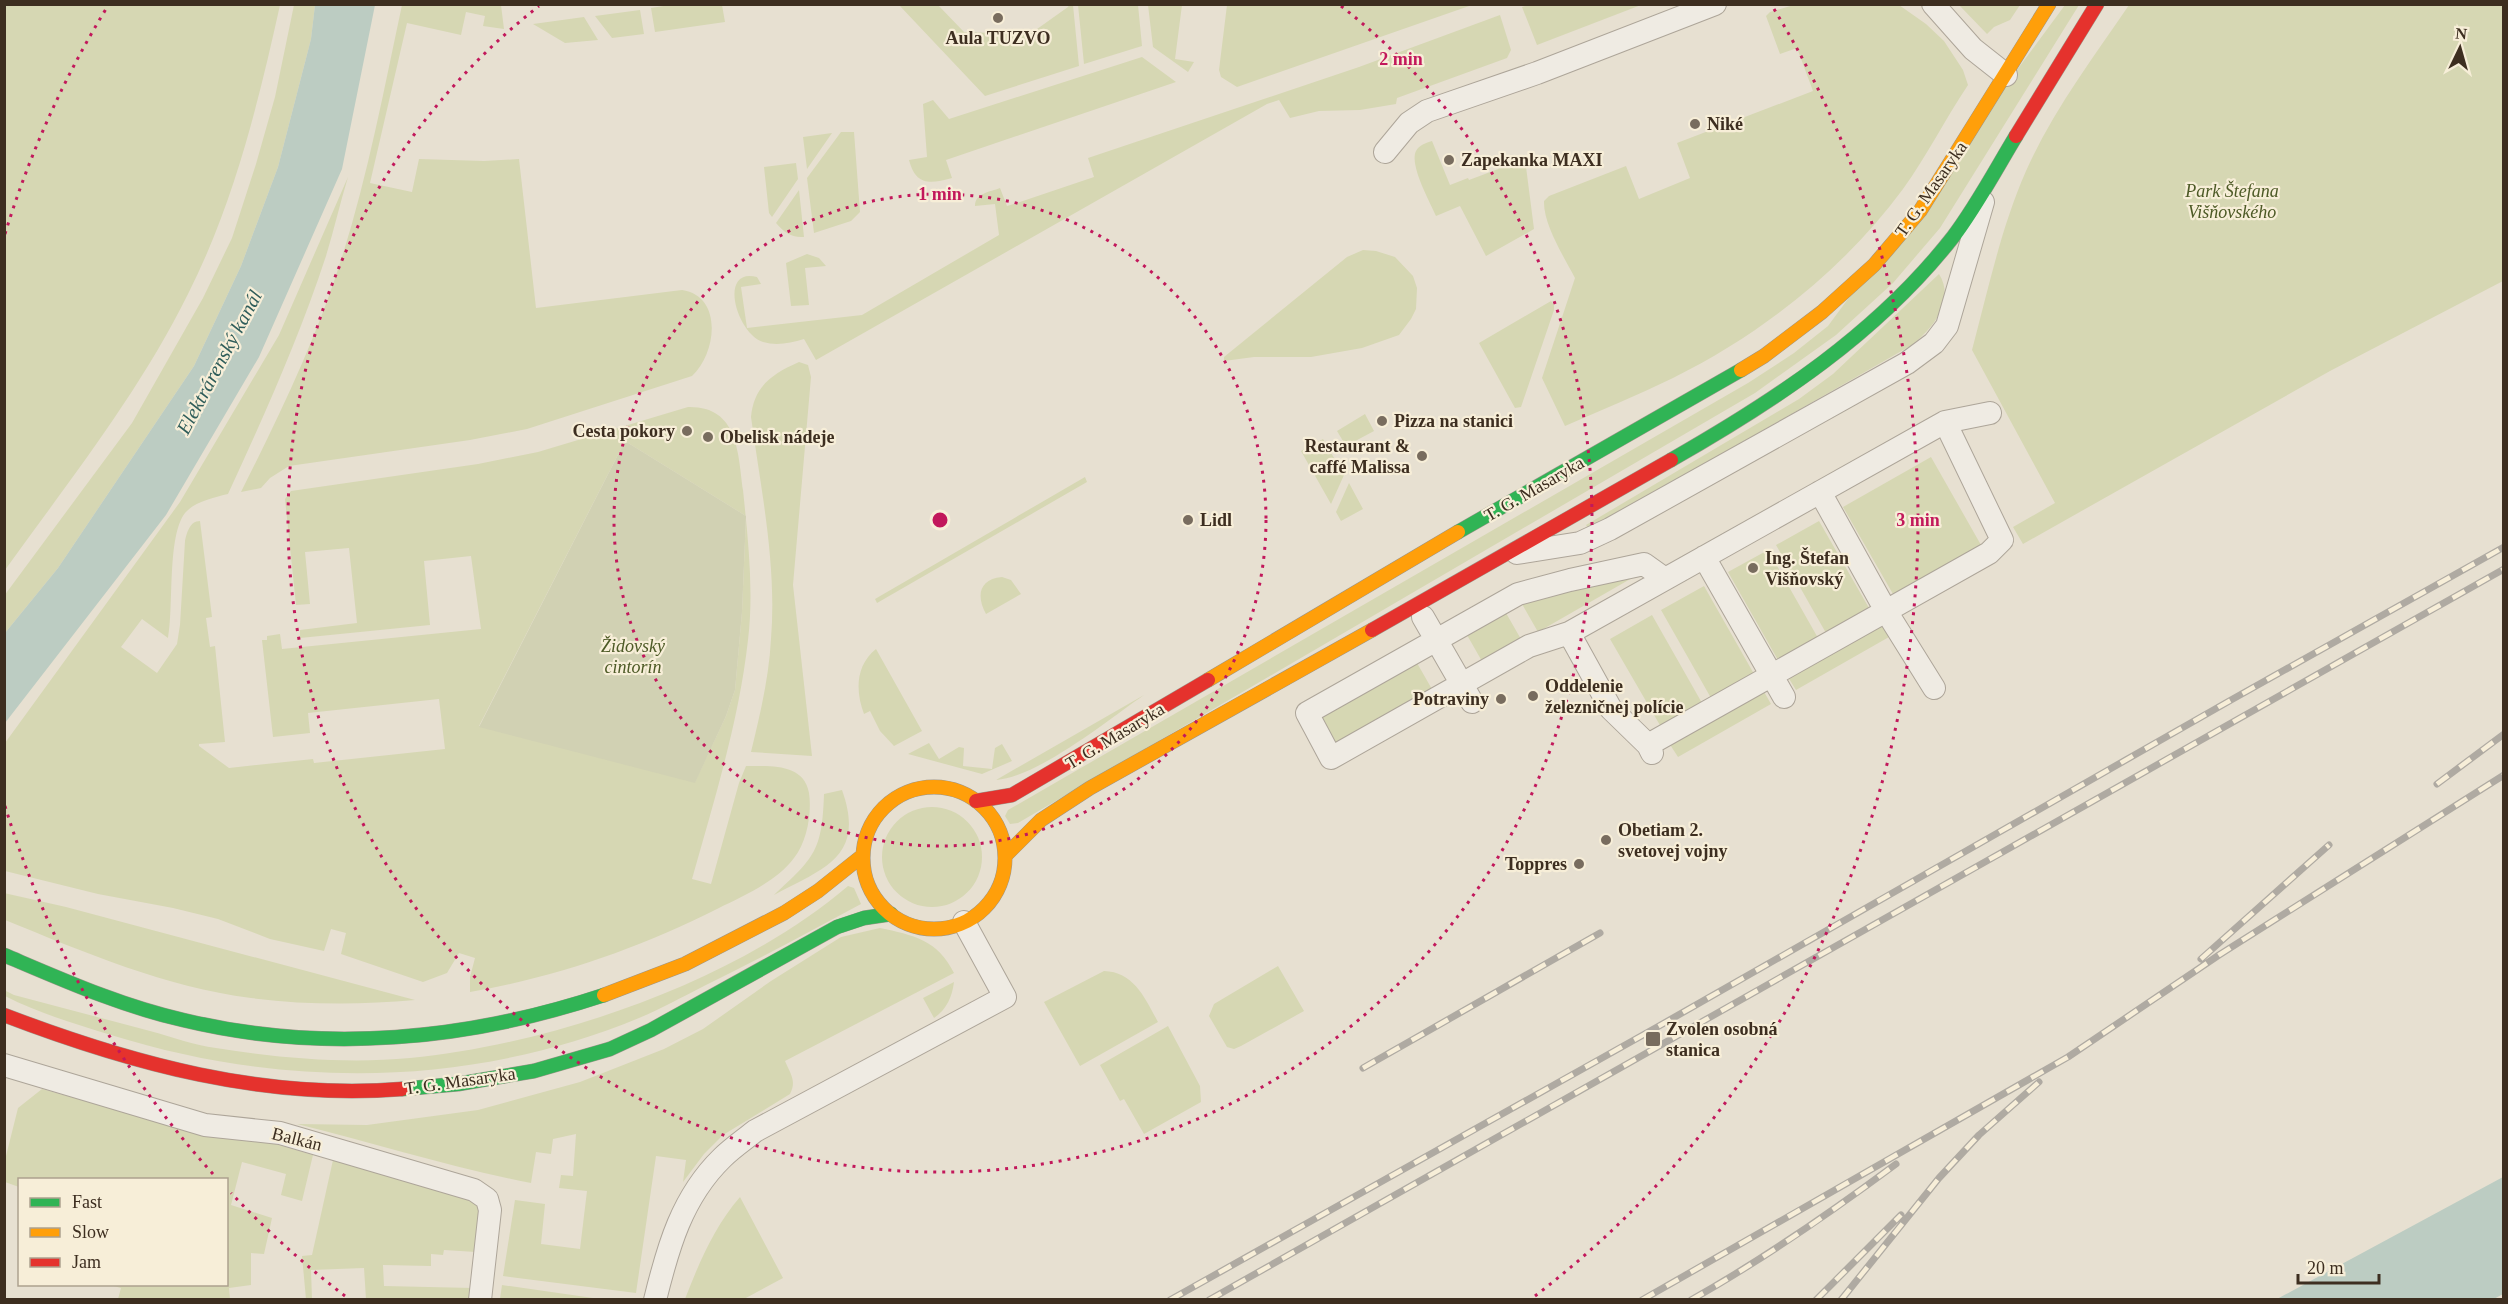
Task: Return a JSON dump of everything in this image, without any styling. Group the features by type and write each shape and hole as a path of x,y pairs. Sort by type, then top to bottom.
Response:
{"street":[{"path":"1385,152 1409,123 1427,111 1532,75 1715,4"},
{"name":"T. G. Masaryka","path":"976,801 1012,795 1068,764 1395,568 1702,394 1764,356 1822,312 1882,256 1920,211 2049,4"},
{"name":"T. G. Masaryka","path":"1005,856 1041,820 1090,788 1225,714 1741,420 1848,345 1899,299 1954,236 1990,180 2036,99 2097,4"},
{"path":"1935,8 1974,49 2006,75"},
{"name":"T. G. Masaryka","path":"1501,556 1580,543 1600,534 1907,363 1934,343 1947,326 1990,180"},
{"path":"1665,579 1644,564 1518,594 1307,713 1331,758 1466,693 1529,646 1569,633 1945,422 1990,413"},
{"path":"1569,633 1611,709 1650,749 1771,676 1989,553 2002,540 1945,422"},
{"path":"1820,492 1886,611 1934,688"},
{"path":"1704,557 1784,697"},
{"path":"1423,617 1466,693"},
{"path":"940,787 960,792 976,801 992,816 997,825 1005,856 997,890 983,908 964,922 952,926 927,928 902,921 883,907 870,889 862,856 873,820 886,805 902,794 921,788 940,787"},
{"path":"4,955 150,1012 242,1032 300,1039 344,1041 395,1040 461,1033 551,1012 602,997 679,967 811,897 862,856"},
{"name":"T. G. Masaryka","path":"4,1015 90,1048 197,1076 248,1085 296,1089 350,1092 406,1090 471,1082 537,1070 611,1048 662,1024 837,927 864,918 891,914"},
{"path":"655,1299 674,1232 685,1207 700,1183 723,1157 755,1131 1005,997 964,922"},
{"name":"Balkán","path":"4,1065 205,1125 280,1132 483,1194 490,1210 480,1299"}],"green space":[{"path":"5,4 280,5 263,79 232,189 188,294 169,331 125,401 5,570"},
{"path":"676,4 722,5 725,22 655,32 651,8"},
{"path":"1227,4 1472,5 1237,87 1221,77 1219,70"},
{"path":"1797,4 1899,5 1926,24 1944,41 1963,70 1968,85 1912,176 1880,218 1855,246 1799,297 1769,320 1706,361 1565,426 1542,378 1575,278 1550,230 1544,201 1549,196 1626,166 1639,199 1690,178 1677,143 1813,91 1797,48 1780,54 1766,16 1770,12"},
{"path":"294,5 315,5 311,39 278,167 241,266 194,366 58,568 5,633 4,596 132,423 203,298 232,238 275,97"},
{"path":"402,5 501,5 504,29 483,26 485,16 466,12 461,35 407,23 370,183 412,192 419,159 484,161 519,159 536,308 682,290 695,294 710,314 712,327 707,354 692,376 527,429 470,440 289,466 270,478 261,488 241,492 296,376 332,287 368,163"},
{"path":"899,5 938,5 964,32 1030,34 1069,5 1073,5 1079,66 985,96"},
{"path":"1078,5 1138,5 1142,46 1084,64"},
{"path":"1148,5 1182,5 1175,59 1194,62 1188,72 1153,47"},
{"path":"1529,5 1641,5 1537,45 1522,7"},
{"path":"1959,5 2020,5 2010,20 1994,27 1987,34"},
{"path":"2065,5 2079,5 1940,228 1893,283 1836,335 1755,393 1018,823 1010,824 1005,816 1008,810 1748,383 1794,353 1828,326"},
{"name":"Park Štefana Višňovského","path":"2129,5 2503,5 2503,281 2330,371 2023,544 2013,527 2055,503 1972,350 2002,237 2017,193 2036,149 2087,65"},
{"path":"640,10 644,34 612,38 595,16"},
{"path":"1500,15 1511,50 1507,58 1397,98 1396,104 1360,110 1319,111 1290,118 1279,100 1267,104 816,360 804,339 784,344 763,342 745,327 739,315 735,302 738,282 745,277 757,277 761,284 741,287 747,328 862,315 999,235 995,204 975,206 978,198 984,194 1000,188 1007,206 1094,177 1088,158 1359,67"},
{"path":"584,17 598,40 565,43 533,24"},
{"path":"1142,57 1176,82 946,160 952,178 925,181 916,175 912,168 909,160 927,157 923,104 933,100 949,119"},
{"path":"841,132 854,132 860,212 851,221 814,233 807,178"},
{"path":"832,133 807,169 803,137"},
{"path":"1432,141 1450,185 1525,159 1534,229 1486,256 1460,206 1436,216 1415,165 1416,151 1423,144"},
{"path":"796,163 798,179 772,217 769,213 764,167"},
{"path":"348,177 326,256 293,347 228,494 205,500 189,509 179,524 173,554 168,638 142,619 121,647 157,673 177,644 185,541 191,525 200,521 212,617 206,618 210,647 215,646 225,742 199,744 199,746 229,768 313,759 314,763 445,749 439,699 308,713 310,733 273,737 262,640 267,640 267,636 280,634 282,649 481,629 471,556 424,561 430,625 300,638 300,630 357,623 349,548 305,552 310,604 296,605 285,499 291,491 478,464 538,452 688,407 705,409 717,414 726,423 737,447 746,516 625,441 479,726 695,782 726,716 735,690 742,612 746,519 750,565 750,621 744,670 725,761 692,879 711,884 739,783 746,766 785,768 800,776 806,783 810,801 808,827 794,858 779,874 760,887 688,923 628,948 535,978 470,992 470,977 475,958 459,953 447,973 423,982 341,954 346,933 331,929 324,951 270,939 218,919 98,894 5,871 5,743 180,502 279,335"},
{"path":"799,190 804,237 788,234 776,223"},
{"path":"1363,250 1376,251 1395,257 1413,276 1417,288 1416,309 1399,335 1362,348 1311,357 1254,357 1224,361 1224,357 1347,257"},
{"path":"807,254 819,258 826,266 805,268 809,305 791,306 786,263"},
{"path":"1939,274 1944,284 1943,304 1934,323 1912,345 1589,530 1586,525 1799,399 1833,374"},
{"path":"1551,301 1554,310 1521,407 1515,408 1479,343"},
{"path":"799,362 808,365 811,377 793,585 812,756 751,752 761,710 770,653 772,583 767,528 751,417 756,397 766,382"},
{"path":"1365,414 1374,431 1346,446 1337,431"},
{"path":"1323,439 1344,475 1331,504 1301,451"},
{"name":"Židovský cintorín","path":"625,441 746,516 742,612 735,690 726,716 695,783 479,727"},
{"path":"1931,457 1981,545 1893,594 1843,507"},
{"path":"1085,477 1087,482 877,603 875,599"},
{"path":"1349,483 1363,509 1341,521 1336,512"},
{"path":"1819,521 1869,608 1826,633 1776,545"},
{"path":"1768,550 1818,638 1778,660 1728,572"},
{"path":"1639,574 1538,632 1522,604 1541,594"},
{"path":"1002,577 1011,580 1021,594 986,614 981,601 982,589 988,581"},
{"path":"1704,586 1754,674 1711,698 1661,610"},
{"path":"1506,613 1522,641 1483,663 1467,635"},
{"path":"1652,615 1702,703 1661,727 1610,639"},
{"path":"1881,624 1889,637 1796,690 1788,677"},
{"path":"876,649 922,731 894,746 880,731 870,711 864,714 859,696 861,670 869,655"},
{"path":"1417,663 1433,691 1332,748 1316,720"},
{"path":"1763,690 1771,704 1678,757 1669,743"},
{"path":"1144,695 1052,758 1013,777 996,780"},
{"path":"929,743 939,759 959,747 964,748 963,766 992,769 995,748 1002,744 1012,761 982,774 908,754"},
{"path":"842,790 848,813 849,831 844,846 836,858 824,868 774,895 799,871 814,852 821,828 824,794"},
{"path":"932,807 951,811 967,822 978,838 982,857 978,876 967,892 951,903 932,907 913,903 897,892 886,876 882,857 886,838 897,822 913,811"},
{"path":"848,886 854,888 861,904 639,1018 575,1041 510,1058 443,1068 376,1073 310,1072 243,1065 176,1053 84,1027 5,996 4,990 14,995 208,1047 313,1059 410,1058 524,1039 642,1002 699,978 753,951 803,920"},
{"path":"4,893 66,907 415,1000 374,1003 292,1002 251,998 187,986 125,967 5,920"},
{"path":"880,928 903,933 932,946 948,962 954,973 785,1061 793,1081 790,1094 723,1135 704,1154 683,1182 686,1160 656,1156 636,1293 503,1276 515,1200 545,1204 541,1244 580,1249 587,1191 559,1188 561,1175 573,1176 576,1134 553,1139 551,1154 536,1152 531,1183 443,1163 297,1124 367,1125 478,1110 580,1082 664,1049 703,1029 771,981 841,937"},
{"path":"1278,966 1304,1011 1241,1046 1234,1049 1227,1047 1209,1016 1214,1004"},
{"path":"1104,971 1114,972 1131,981 1158,1022 1080,1066 1044,1002"},
{"path":"954,982 948,1002 934,1018 923,998"},
{"path":"1168,1026 1200,1086 1201,1102 1144,1134 1124,1099 1120,1101 1100,1065"},
{"path":"42,1089 211,1136 272,1143 313,1155 302,1201 281,1195 286,1174 242,1162 231,1205 272,1218 264,1254 251,1253 251,1285 229,1288 230,1299 118,1299 121,1288 114,1286 228,1286 228,1178 18,1178 18,1187 5,1182 5,1160 18,1108"},
{"path":"333,1160 387,1172 471,1196 481,1205 476,1252 444,1250 443,1255 431,1254 431,1266 383,1265 384,1286 473,1288 471,1299 366,1299 364,1268 311,1270 312,1299 306,1299 302,1256 312,1255"},
{"path":"740,1197 783,1278 744,1299 685,1299 715,1233"},
{"path":"502,1285 593,1298 602,1299 500,1299"}],"water":[{"name":"Elektrárenský kanál","path":"315,5 375,5 342,169 259,357 166,515 5,723 5,633 58,568 194,366 241,266 278,167 311,39"},
{"path":"2503,1177 2503,1294 2492,1300 2277,1299"}],"railway":[{"path":"1170,1300 2504,547"},
{"path":"1209,1300 2504,569"},
{"path":"2437,784 2504,734"},
{"path":"1642,1300 2068,1057 2219,955 2504,775"},
{"path":"2201,959 2329,845"},
{"path":"1363,1068 1600,933"},
{"path":"1841,1300 1939,1178 1979,1135 2039,1082"},
{"path":"1691,1300 1796,1235 1896,1164"},
{"path":"1816,1300 1901,1215"}],"traffic: fast":[{"path":"1671,460 1786,389 1858,334 1892,304 1953,237 1978,201 2016,136"},
{"path":"1458,532 1741,370"},
{"path":"402,1089 458,1084 534,1071 610,1049 651,1030 837,927 864,918 891,914"},
{"path":"4,955 92,992 160,1014 236,1031 289,1037 342,1039 448,1032 501,1023 604,995"}],"traffic: slow":[{"path":"1741,370 1764,356 1822,312 1874,265 1920,211 2049,4"},
{"path":"1208,680 1458,532"},
{"path":"1005,856 1041,820 1090,788 1372,630"},
{"path":"934,787 961,793 984,808 999,831 1005,858 999,885 984,908 961,923 934,929 907,923 884,908 869,885 863,858 869,831 884,808 907,793 934,787"},
{"path":"604,995 685,964 784,913 818,891 862,856"}],"traffic: jam":[{"path":"2016,136 2097,4"},
{"path":"1372,630 1671,460"},
{"path":"976,801 1012,795 1208,680"},
{"path":"4,1015 101,1049 199,1074 300,1089 351,1091 402,1089"}],"place":[{"name":"Aula TUZVO","path":"998,18"},
{"name":"Niké","path":"1695,124"},
{"name":"Zapekanka MAXI","path":"1449,160"},
{"name":"Pizza na stanici","path":"1382,421"},
{"name":"Cesta pokory","path":"687,431"},
{"name":"Obelisk nádeje","path":"708,437"},
{"name":"Restaurant & caffé Malissa","path":"1422,456"},
{"name":"Lidl","path":"1188,520"},
{"name":"Ing. Štefan Višňovský","path":"1753,568"},
{"name":"Oddelenie železničnej polície","path":"1533,696"},
{"name":"Potraviny","path":"1501,699"},
{"name":"Obetiam 2. svetovej vojny","path":"1606,840"},
{"name":"Toppres","path":"1579,864"},
{"name":"Zvolen osobná stanica","path":"1653,1039"}]}
